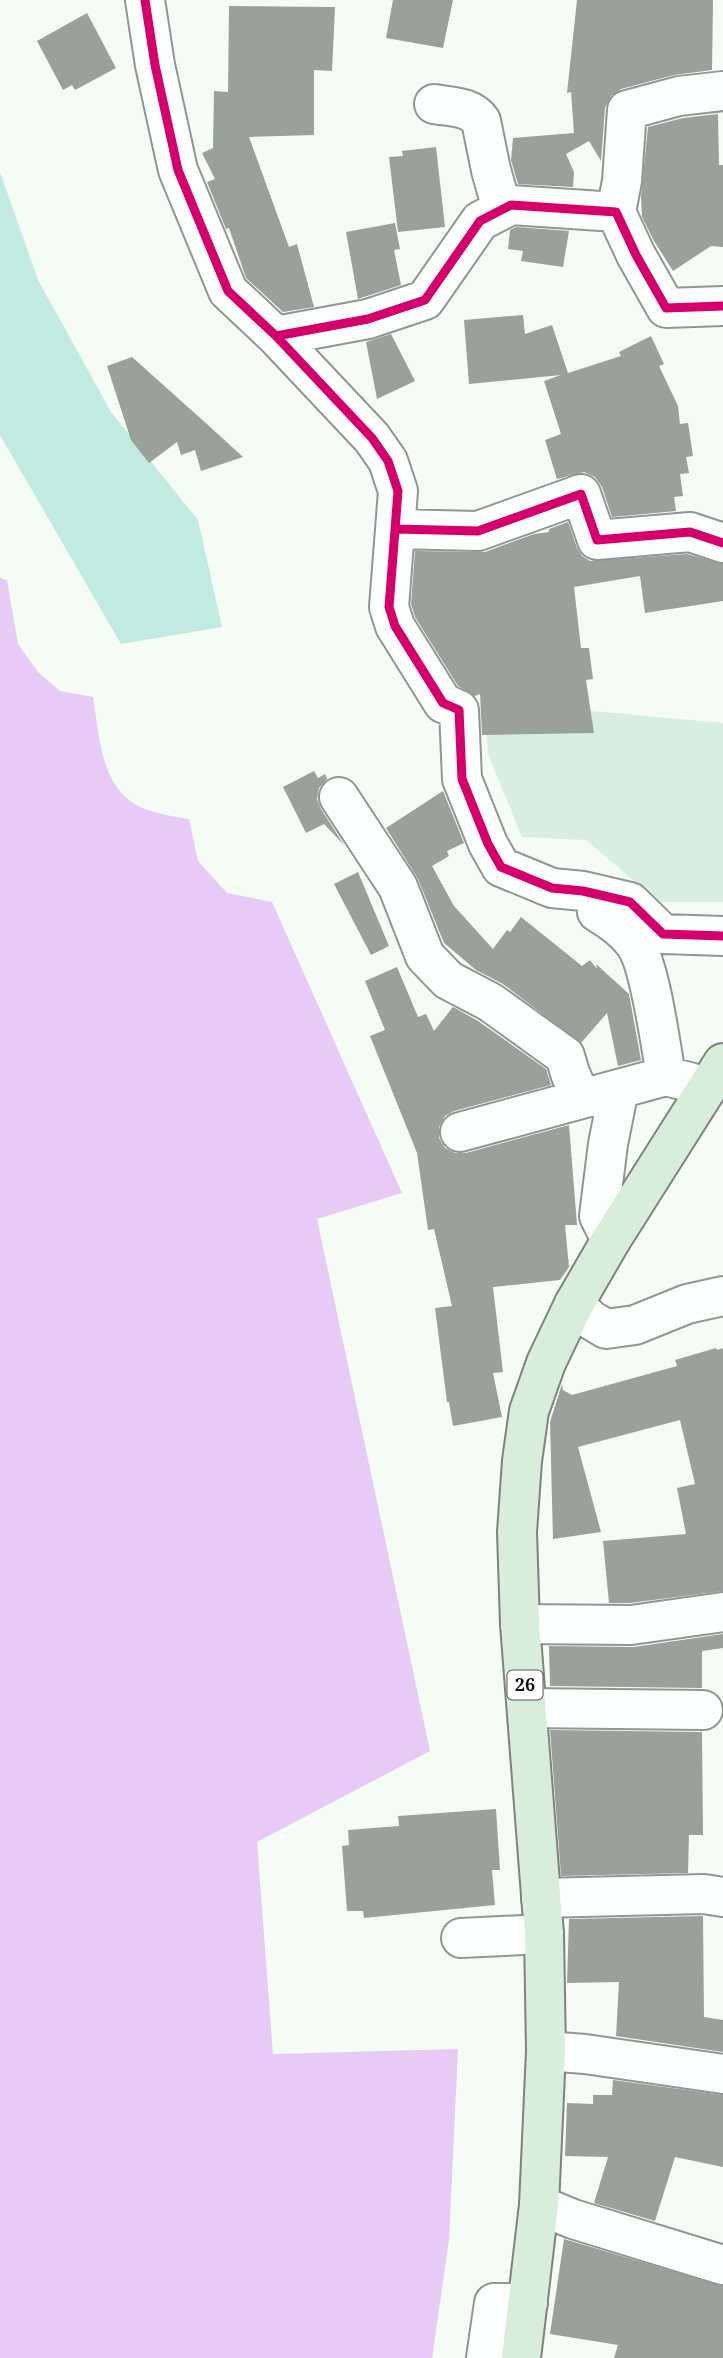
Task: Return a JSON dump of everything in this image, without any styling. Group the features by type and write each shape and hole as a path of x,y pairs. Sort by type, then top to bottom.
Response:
{"main road":[{"name":"26","path":"521,2358 539,2205 546,2051 542,1916 520,1624 517,1532 529,1411 546,1363 574,1304 715,1075"}],"street":[{"path":"145,0 155,65 178,170 228,291 372,438 388,461 397,491 389,607 395,626 443,703 459,710 462,779 488,844 501,867 630,902 663,934 723,936"},
{"path":"723,91 679,96 626,110 622,181 616,212 636,255 666,308 723,306"},
{"path":"434,104 477,114 502,209"},
{"path":"275,336 368,319 425,300 480,221 511,205 616,212"},
{"path":"396,528 478,531 581,494 597,540 690,532 723,543"},
{"path":"339,797 398,887 425,956 447,980 490,1002 565,1056 581,1099"},
{"path":"555,882 616,924 636,945 648,982 666,1076"},
{"path":"460,1132 666,1076 715,1075"},
{"path":"611,1240 599,1216 608,1144 619,1089"},
{"path":"574,1304 591,1320 606,1329 635,1325 687,1304 723,1296"},
{"path":"520,1624 631,1625 723,1612"},
{"path":"527,1708 703,1710"},
{"path":"461,1938 542,1916 704,1894 723,1897"},
{"path":"546,2051 723,2074"},
{"path":"539,2205 573,2219 723,2265"},
{"path":"486,2358 494,2303 528,2303"}],"shaded area":[{"path":"0,172 38,280 111,412 198,520 222,627 121,644 0,435"},
{"path":"0,578 7,580 18,644 38,672 60,691 93,697 106,765 122,793 134,804 151,811 189,819 198,861 227,893 272,902 402,1193 317,1219 430,1751 257,1842 273,2054 458,2049 449,2240 432,2358 0,2358"}],"green space":[{"path":"484,701 723,723 723,902 659,902 586,840 522,837 488,754"}],"building":[{"path":"393,0 453,0 443,48 386,38"},
{"path":"577,0 713,0 712,70 674,75 621,89 611,96 605,108 601,161 589,141 566,154 574,172 573,187 518,184 511,160 513,138 574,133 571,92 567,93"},
{"path":"229,6 335,7 332,71 314,70 314,135 249,137 289,247 297,244 314,307 283,312 246,278 229,228 226,229 207,182 215,179 202,153 213,148 214,91 228,92"},
{"path":"87,13 116,68 75,90 72,85 63,90 37,41"},
{"path":"718,114 719,165 723,165 723,247 711,246 673,271 642,217 641,196 648,127 683,118"},
{"path":"436,147 445,227 398,232 389,157 403,156 402,151"},
{"path":"395,223 400,249 394,250 401,285 358,299 346,232"},
{"path":"516,227 569,231 563,267 521,261 523,251 508,249 510,230"},
{"path":"523,315 525,334 552,325 568,373 621,356 619,352 651,336 664,364 659,366 678,406 680,424 688,423 693,456 686,457 689,473 680,474 683,496 674,497 676,511 612,517 602,487 595,477 584,472 557,479 545,440 561,434 544,381 561,375 469,384 464,320"},
{"path":"391,334 415,381 377,399 366,342"},
{"path":"132,357 243,457 201,471 195,450 181,455 177,442 149,463 131,440 107,366"},
{"path":"568,522 577,548 582,556 590,561 687,554 723,564 723,601 645,613 640,576 574,587 581,648 589,648 593,679 586,680 594,733 482,735 480,694 475,696 458,686 415,617 411,604 415,551 485,552 534,534 549,532 549,529"},
{"path":"314,771 318,778 325,774 327,779 319,788 317,799 344,845 324,824 306,833 283,787"},
{"path":"443,791 464,843 447,851 449,856 432,866 454,906 493,949 521,917 582,966 590,960 597,969 596,964 629,994 641,1060 618,1066 607,1013 581,1043 503,984 476,970 444,943 418,879 386,828"},
{"path":"358,872 389,946 371,955 334,884"},
{"path":"397,967 418,1017 426,1014 434,1031 453,1007 478,1021 546,1069 551,1085 454,1111 445,1116 439,1127 439,1138 445,1148 455,1153 466,1153 569,1125 577,1225 565,1225 569,1267 560,1280 493,1287 503,1372 493,1373 502,1417 453,1426 447,1402 435,1308 452,1306 434,1229 428,1230 417,1153 370,1036 385,1030 365,981"},
{"path":"723,1348 723,1591 630,1603 609,1603 603,1541 686,1534 677,1488 695,1484 680,1420 578,1447 601,1532 553,1539 550,1422 562,1384 563,1390 572,1395 677,1366 675,1360"},
{"path":"723,1634 723,1648 702,1651 702,1688 550,1686 549,1646 634,1647"},
{"path":"550,1730 702,1732 703,1835 689,1835 688,1873 561,1876"},
{"path":"496,1809 500,1870 492,1870 495,1905 364,1918 363,1911 347,1911 342,1846 349,1845 348,1830 399,1826 398,1816"},
{"path":"703,1916 704,2017 723,2020 723,2052 616,2036 619,1982 567,1983 569,1919"},
{"path":"613,2080 723,2095 723,2167 675,2157 655,2221 594,2203 608,2157 565,2156 567,2103 593,2104 593,2095 612,2095"},
{"path":"564,2239 723,2286 723,2358 614,2358 618,2345 550,2334"}],"cycle path":[{"path":"145,0 155,65 178,170 228,291 276,336 372,438 388,461 398,491 389,607 395,626 443,703 459,710 462,779 488,844 501,867 552,888 583,891 630,902 663,934 723,936"},
{"path":"276,336 368,319 425,300 480,221 511,205 616,212 636,255 666,308 723,306"},
{"path":"396,529 478,531 581,494 597,540 690,532 723,543"}]}
